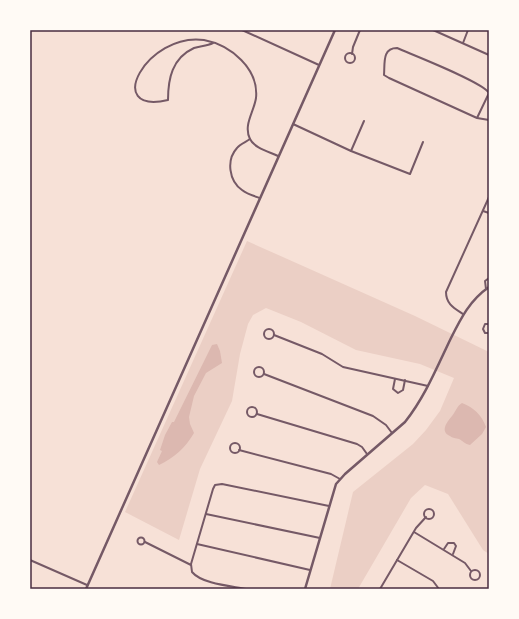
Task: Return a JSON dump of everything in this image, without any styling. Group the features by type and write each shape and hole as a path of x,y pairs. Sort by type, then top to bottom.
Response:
{"street":[{"path":"242,30 319,65"},
{"path":"86,589 334,30"},
{"path":"352,54 345,57 348,63 355,60 354,55 352,54 353,47 360,30"},
{"path":"433,30 489,55"},
{"path":"462,43 468,30"},
{"path":"212,43 189,51 175,64 168,84 168,100 152,102 144,100 138,96 134,88 135,81 142,68 157,53 168,46 186,41 205,41 212,43 232,52 244,62 253,78 256,96 248,124 250,139 260,148 278,156"},
{"path":"477,118 489,93 487,90 475,82 398,48 388,50 386,54 384,75 477,118 489,120"},
{"path":"351,151 364,121"},
{"path":"293,124 351,151 410,174 423,142"},
{"path":"250,139 234,151 230,160 230,171 233,180 238,187 260,198"},
{"path":"463,314 448,303 446,292 489,197"},
{"path":"483,210 489,213"},
{"path":"486,289 485,281 489,278"},
{"path":"305,589 334,490 340,479 405,422 412,414 428,386 463,314 477,297 489,287"},
{"path":"489,324 485,324 483,329 485,333 489,333"},
{"path":"274,335 267,338 264,335 264,332 270,329 273,330 274,335 322,354 344,367 428,386"},
{"path":"264,374 262,377 257,377 254,371 256,368 261,368 264,371 264,374 373,416 386,425 392,433"},
{"path":"394,378 393,389 398,393 403,390 405,380"},
{"path":"254,408 257,411 257,414 255,417 250,417 247,411 254,408"},
{"path":"257,414 357,444 362,447 367,454"},
{"path":"239,450 239,445 236,444 232,444 230,447 230,450 234,453 239,450 331,474 340,479"},
{"path":"246,589 200,578 192,572 191,565 215,486 222,484 329,506"},
{"path":"381,589 414,532 426,517 424,514 426,510 433,510 434,513 432,518 429,519 426,517"},
{"path":"206,514 320,538"},
{"path":"414,532 453,554 465,563 471,571 470,578 475,580 478,579 480,576 478,572 476,570 471,571"},
{"path":"145,542 191,565"},
{"path":"444,550 448,544 454,543 456,546 453,554"},
{"path":"197,544 310,570"},
{"path":"30,560 88,585"},
{"path":"397,560 433,581 439,589"}],"shaded area":[{"path":"247,241 415,316 489,352 489,554 483,550 448,494 425,485 411,498 358,589 330,589 353,492 413,444 426,430 440,411 454,378 420,364 356,350 301,322 266,308 253,315 248,324 240,354 232,401 200,469 179,540 125,512"},
{"path":"217,344 222,363 206,373 194,396 189,417 194,433 179,452 159,465 157,462 162,451 160,450 165,435 172,422 174,422 212,345"},
{"path":"462,403 477,412 486,427 482,434 470,445 459,439 451,437 445,431 445,426"}]}
